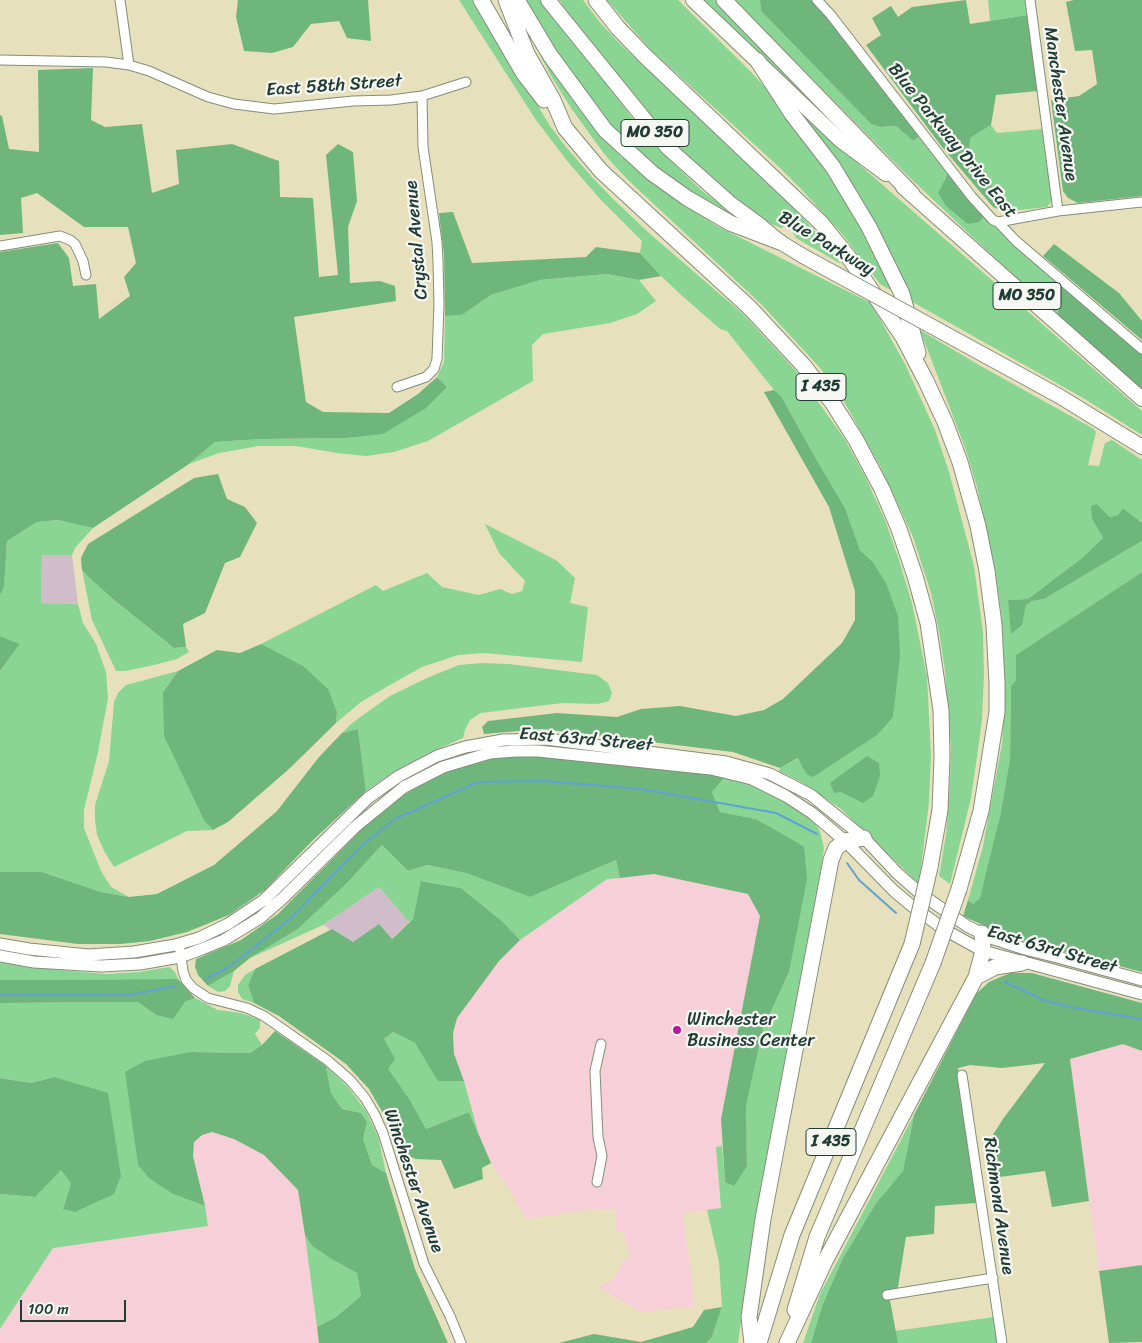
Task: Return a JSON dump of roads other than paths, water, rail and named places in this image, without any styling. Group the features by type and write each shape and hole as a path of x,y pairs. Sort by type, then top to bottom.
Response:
{"highway":[{"path":"481,0 524,74 565,128"},
{"name":"I 435","path":"506,0 528,54 553,100 565,128 601,171 750,308 804,365 832,402 856,440 882,489 916,576 928,623 941,710 940,810 930,867 912,944 792,1235 759,1343"},
{"path":"517,0 550,55 605,130 652,173 687,198 730,223 780,242"},
{"name":"I 435","path":"596,0 618,28 645,56 821,223 850,259 888,314 903,337 945,422 960,462 978,526 987,571 994,624 997,712 982,811 959,889 933,963 817,1237 798,1294 787,1343"},
{"name":"MO 350","path":"693,0 840,140 912,194 1142,399"},
{"path":"724,0 912,194"},
{"name":"Blue Parkway","path":"550,2 667,147 731,204 780,242 1059,396 1142,447"},
{"path":"756,60 792,114 833,167 869,227 902,294 926,381"},
{"path":"752,1343 749,1317 763,1219 831,860 836,848 845,841 864,838"},
{"path":"787,1343 825,1261 976,977 983,951 982,933"},
{"path":"976,977 995,967 1022,963"}],"main road":[{"name":"East 63rd Street","path":"0,944 88,955 134,952 179,944 198,938 228,924 264,900 368,798 399,776 437,756 466,747 503,740 546,739 726,762 770,774 811,795 864,838 898,874 921,894 950,915 982,933 1025,949 1142,980"},
{"name":"East 63rd Street","path":"0,956 34,962 100,966 140,964 180,957 224,940 260,918 355,827 404,787 443,767 490,753 515,750 710,769 752,779 786,796 812,813 845,841 894,891 912,906 945,930 983,951 1142,994"}],"street":[{"path":"120,0 129,65"},
{"name":"Blue Parkway Drive East","path":"817,0 830,14 972,197 993,220 998,222 1016,241 1142,349"},
{"name":"Manchester Avenue","path":"1030,0 1058,212"},
{"name":"East 58th Street","path":"0,60 106,62 129,65 148,71 208,97 234,104 274,109 422,96 466,82"},
{"name":"Crystal Avenue","path":"396,387 426,377 434,369 437,359 439,304 437,242 423,146 422,96"},
{"path":"998,222 1058,212 1142,202"},
{"path":"0,246 60,236 75,244 83,261 86,275"},
{"name":"Winchester Avenue","path":"179,944 186,980 194,988 208,998 247,1008 264,1016 328,1060 350,1080 365,1098 376,1115 383,1133 424,1264 461,1343"},
{"path":"597,1182 602,1156 598,1137 595,1071 601,1044"},
{"name":"Richmond Avenue","path":"962,1075 1002,1343"},
{"path":"886,1295 992,1278"}],"waterway":[{"path":"207,978 229,967 291,918 360,847 395,819 478,782 544,781 641,789 776,813 817,834"},
{"path":"847,863 859,880 896,913"},
{"path":"1005,982 1043,1000 1070,1007 1142,1019"},
{"path":"0,995 129,995 176,986"}],"place":[{"name":"Winchester Business Center","path":"677,1030"}]}
